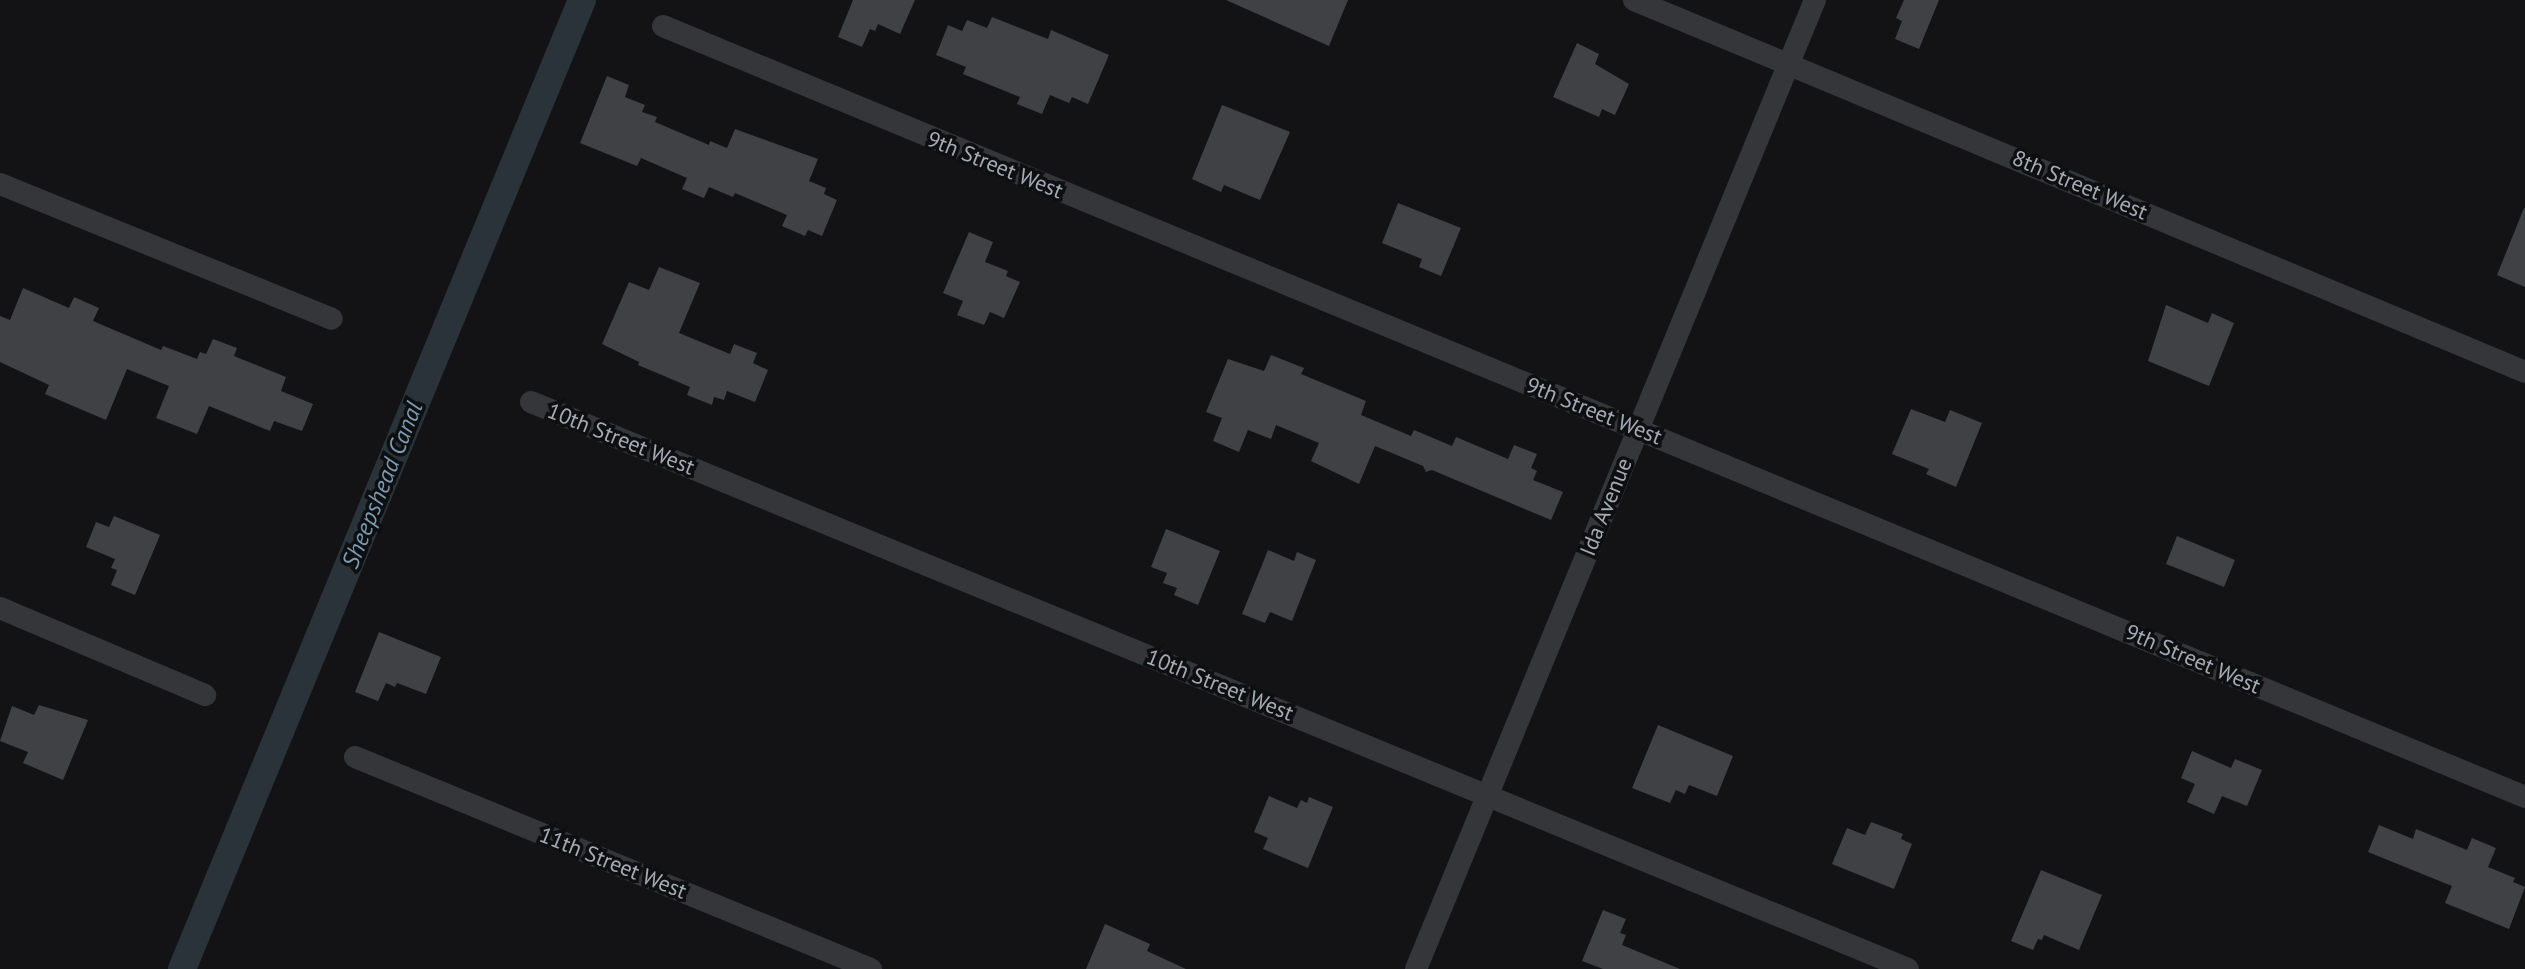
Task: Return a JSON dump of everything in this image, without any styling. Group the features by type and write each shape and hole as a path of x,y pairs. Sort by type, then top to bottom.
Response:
{"street":[{"name":"8th Street West","path":"1634,0 2525,372"},
{"name":"Ida Avenue","path":"1416,969 1815,0"},
{"name":"9th Street West","path":"663,26 2525,797"},
{"path":"0,184 332,319"},
{"name":"10th Street West","path":"531,402 1908,969"},
{"path":"0,608 205,695"},
{"name":"11th Street West","path":"355,757 871,969"}],"building":[{"path":"853,0 915,0 900,34 878,24 875,31 870,29 862,47 838,37"},
{"path":"1226,0 1348,0 1329,46"},
{"path":"1904,0 1939,0 1919,49 1895,39 1902,21 1896,18"},
{"path":"992,17 1048,39 1051,30 1109,55 1088,104 1072,97 1069,103 1050,95 1042,114 1017,104 1020,97 963,74 966,67 936,55 948,25 962,31 967,20 987,28"},
{"path":"1577,43 1599,54 1595,64 1629,84 1615,115 1602,109 1599,117 1553,97"},
{"path":"607,76 629,85 625,97 645,105 642,112 657,117 655,122 709,145 710,141 727,148 735,129 818,159 809,181 826,188 824,194 837,200 822,236 808,230 805,236 782,226 787,215 735,193 733,197 709,187 704,198 682,189 687,178 641,158 637,166 580,143"},
{"path":"1222,105 1290,132 1260,200 1224,185 1221,192 1192,179"},
{"path":"1398,203 1461,228 1441,276 1419,267 1422,259 1382,243"},
{"path":"2525,208 2525,287 2497,275"},
{"path":"969,232 993,242 985,262 1008,271 1006,276 1020,282 1004,318 990,312 984,325 957,315 963,301 943,293"},
{"path":"659,267 700,283 679,333 730,354 734,344 757,353 753,363 768,370 755,402 727,391 724,400 714,397 712,405 687,395 690,387 638,365 639,362 602,344 629,282 649,290"},
{"path":"23,288 69,308 74,297 99,308 93,321 161,350 163,346 197,359 200,352 206,354 213,339 237,348 234,356 286,377 281,391 313,404 302,431 274,421 270,431 209,406 197,434 156,418 169,386 127,369 106,420 45,394 49,385 0,362 0,316 10,320"},
{"path":"2166,305 2208,323 2212,313 2234,323 2209,386 2148,361"},
{"path":"1271,355 1304,368 1301,374 1366,401 1361,415 1411,436 1414,430 1452,446 1456,437 1508,459 1514,445 1537,454 1531,468 1537,471 1533,480 1563,492 1551,520 1432,470 1426,472 1423,466 1375,446 1359,484 1311,461 1319,443 1276,425 1271,439 1248,430 1239,452 1213,441 1222,418 1206,412 1228,359 1264,371"},
{"path":"1911,409 1945,422 1950,410 1982,423 1956,487 1926,474 1929,469 1892,454"},
{"path":"114,516 160,535 135,595 111,585 117,570 111,568 115,559 86,547 96,522 109,527"},
{"path":"1166,529 1220,551 1198,605 1174,595 1177,588 1163,583 1167,573 1151,567"},
{"path":"2177,536 2235,560 2224,587 2166,564"},
{"path":"1268,550 1294,561 1297,552 1316,560 1292,621 1270,612 1265,623 1242,614"},
{"path":"379,632 441,657 426,694 397,683 395,687 386,683 378,701 355,692"},
{"path":"39,705 88,720 63,780 23,763 28,752 0,741 12,706 34,715"},
{"path":"1658,725 1733,756 1717,796 1689,785 1685,794 1676,790 1670,803 1632,788"},
{"path":"2192,751 2231,768 2235,759 2262,770 2247,806 2222,796 2214,814 2187,802 2195,784 2181,778"},
{"path":"1269,796 1297,808 1301,800 1307,803 1309,797 1333,807 1308,868 1263,849 1268,838 1254,832"},
{"path":"1871,822 1903,834 1901,839 1912,844 1894,889 1832,864 1847,828 1865,835"},
{"path":"2379,825 2413,839 2416,829 2467,850 2472,838 2496,848 2488,867 2515,878 2513,882 2525,887 2509,929 2445,903 2452,886 2368,852"},
{"path":"2041,870 2102,895 2079,950 2044,935 2042,940 2038,939 2033,950 2011,941"},
{"path":"1603,910 1626,919 1620,933 1626,935 1622,945 1680,969 1603,969 1582,961"},
{"path":"1105,924 1150,944 1147,951 1186,969 1086,969"}],"waterway":[{"name":"Sheepshead Canal","path":"182,969 582,0"}]}
